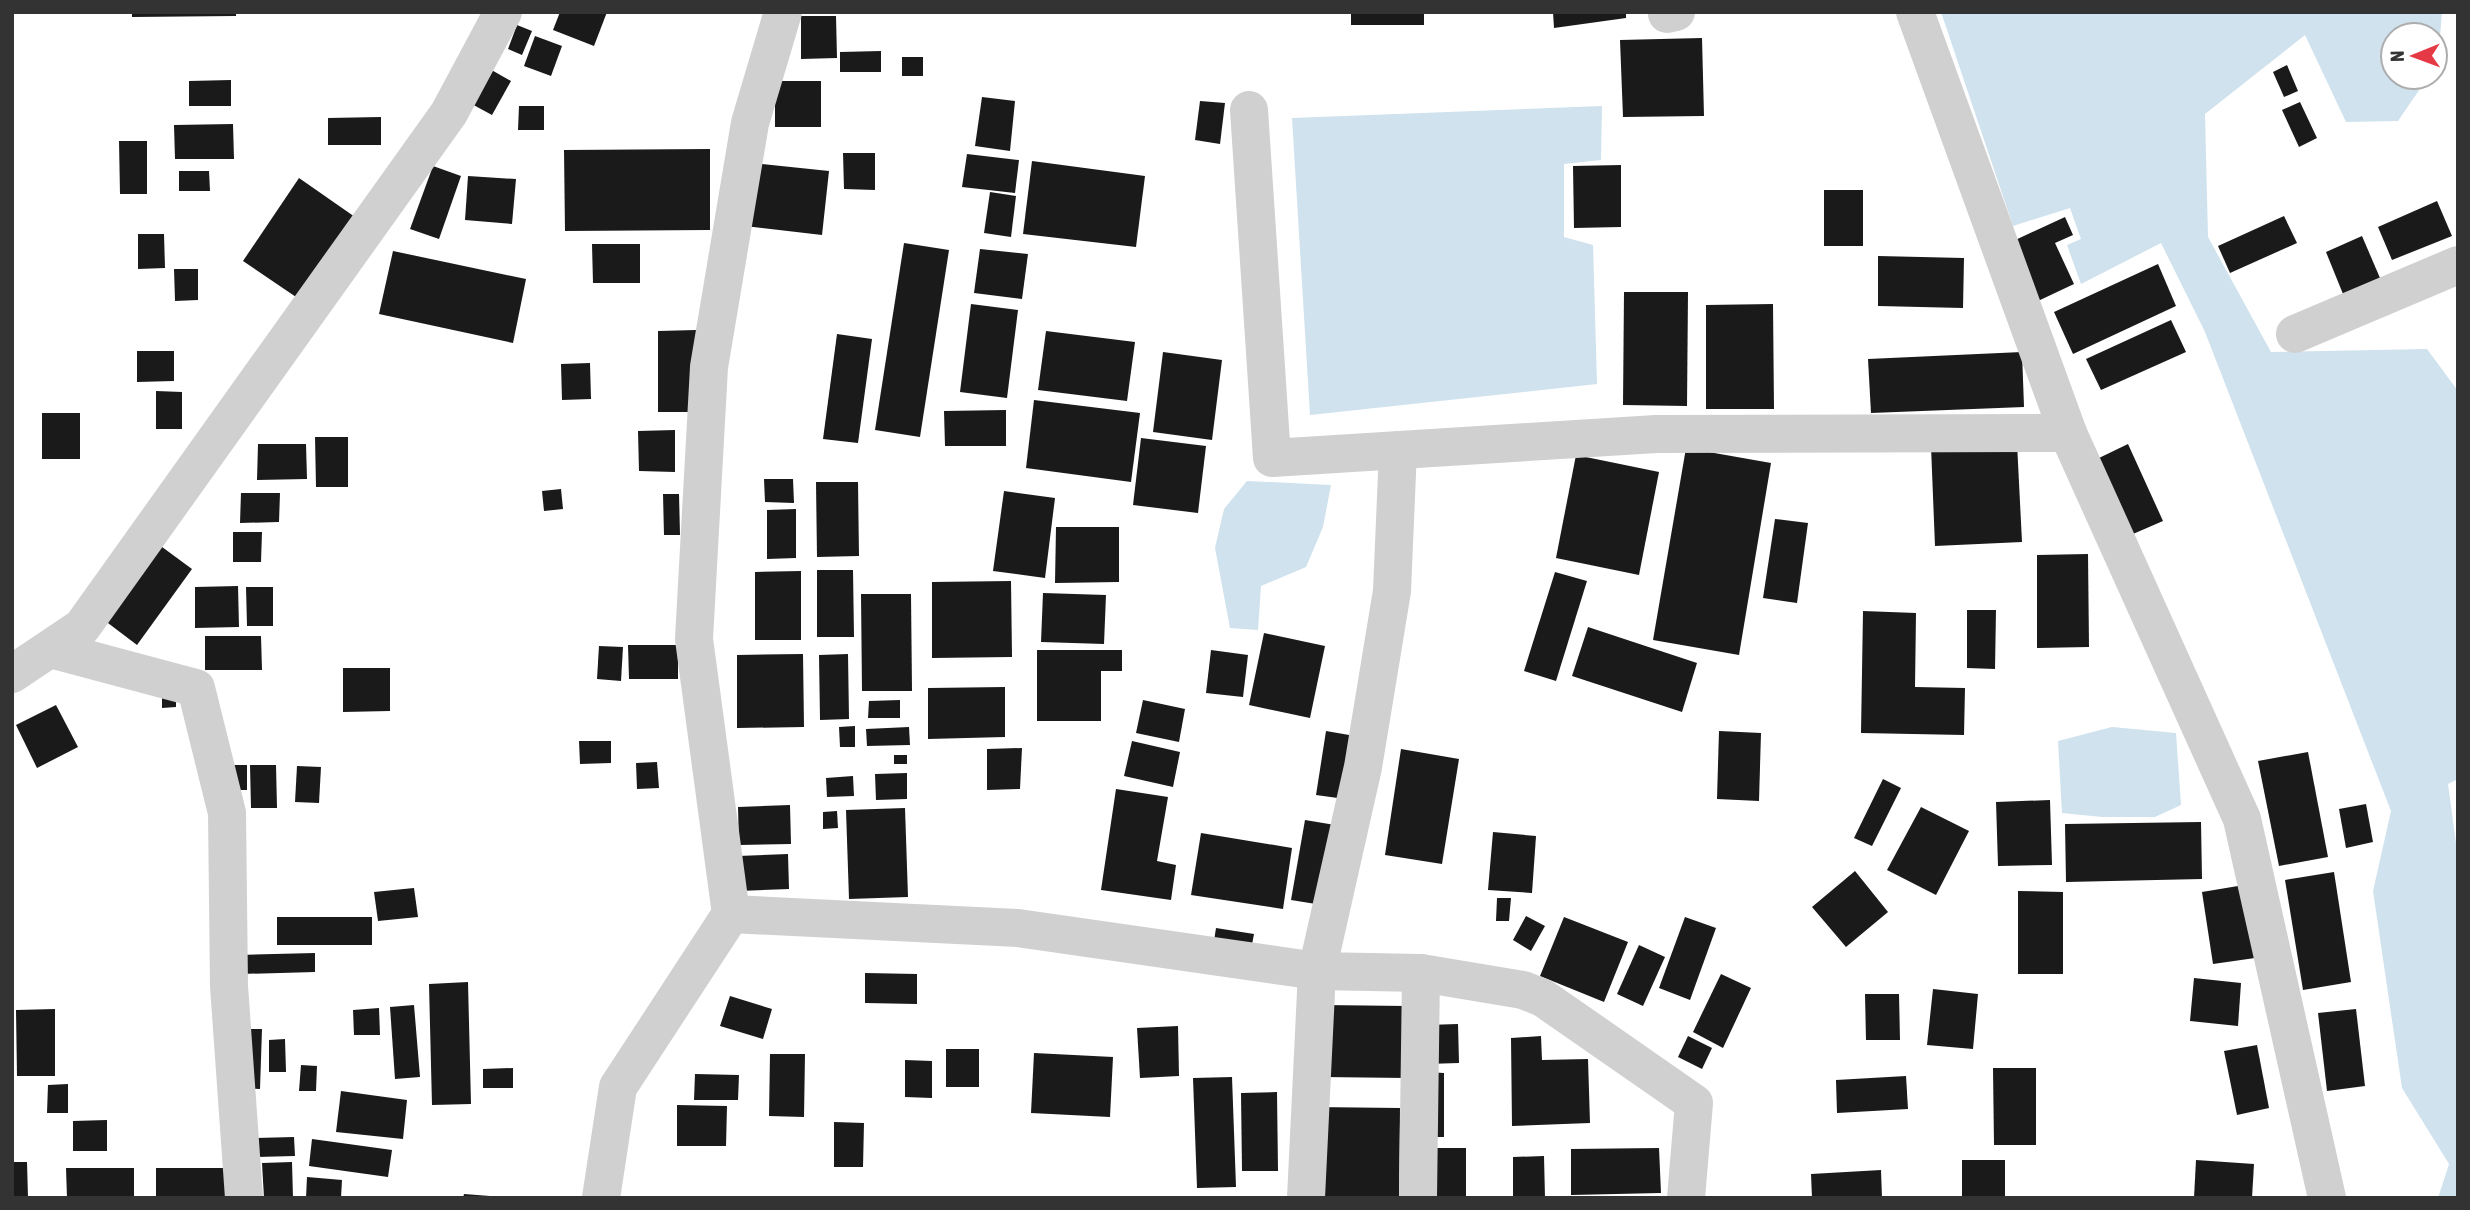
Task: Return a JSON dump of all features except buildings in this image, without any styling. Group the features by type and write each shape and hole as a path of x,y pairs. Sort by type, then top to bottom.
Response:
{"street":[{"path":"12,674 82,627 449,113 503,12"},
{"path":"601,1198 618,1087 731,915 694,639 709,367 750,123 783,12"},
{"path":"1667,12 1676,12"},
{"path":"1915,12 2068,433 2242,819 2327,1198"},
{"path":"1249,110 1272,458 1656,434 2068,433"},
{"path":"2295,334 2458,265"},
{"path":"1306,1198 1317,971 1363,767 1392,591 1398,450"},
{"path":"50,649 196,688 226,813 229,986 244,1198"},
{"path":"731,915 1018,929 1317,971 1421,973 1523,990 1543,998 1693,1103 1686,1198"},
{"path":"1418,1198 1421,973"}],"water":[{"path":"1941,12 2442,12 2441,21 2379,21 2379,91 2418,91 2398,121 2346,122 2305,35 2205,114 2208,237 2271,352 2427,349 2458,391 2458,779 2448,784 2458,858 2458,1198 2438,1198 2449,1164 2402,1088 2373,891 2391,811 2205,332 2161,243 2081,284 2067,245 2081,239 2070,208 2013,226"},
{"path":"1602,106 1601,160 1564,164 1564,237 1593,245 1597,384 1310,415 1292,118"},
{"path":"1247,481 1331,485 1323,527 1306,567 1261,586 1258,630 1230,628 1215,548 1224,509"},
{"path":"2112,727 2176,733 2181,805 2155,817 2102,817 2062,813 2058,741"}]}
